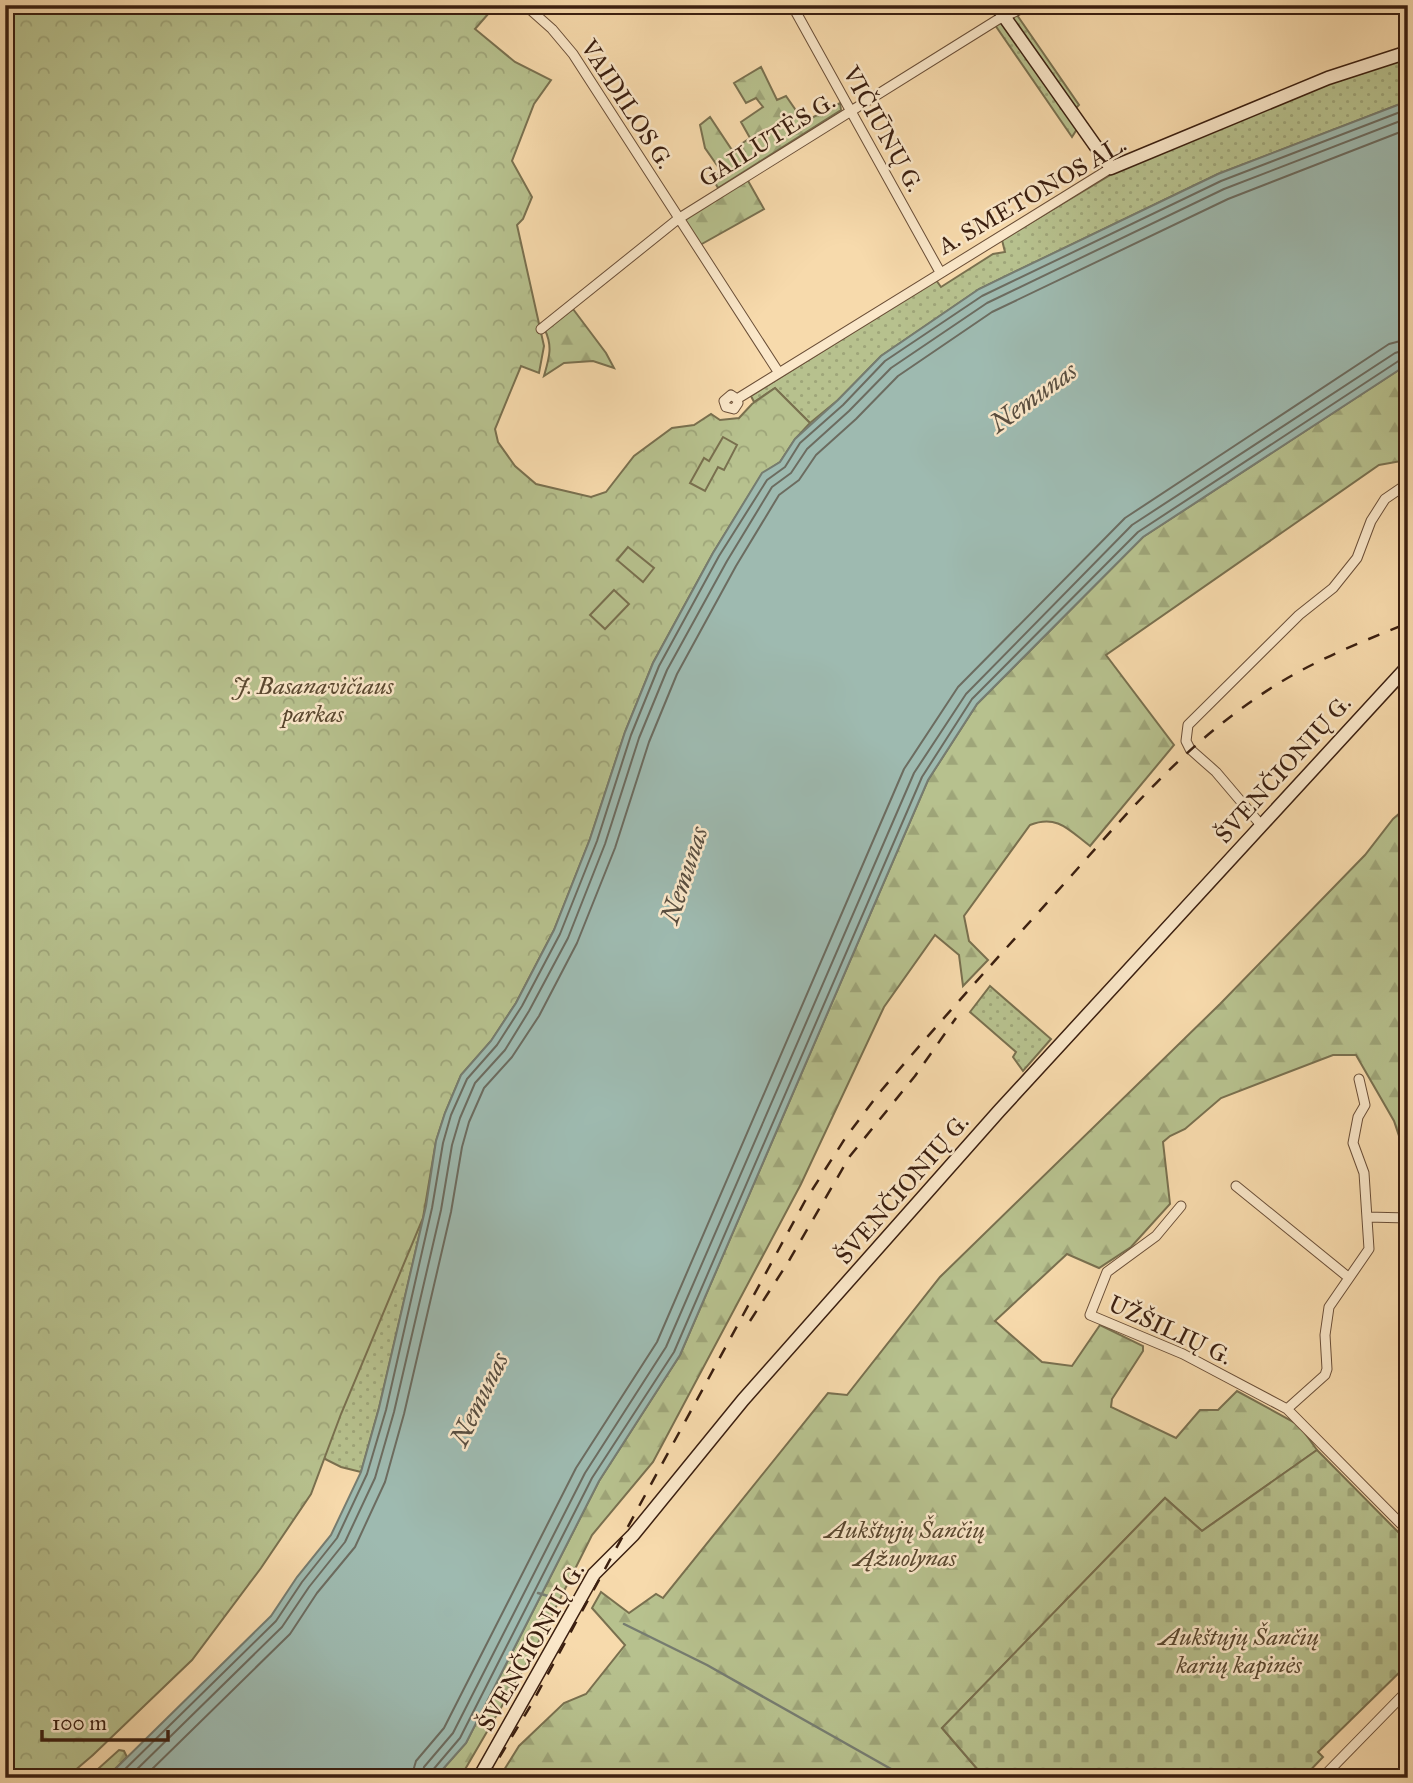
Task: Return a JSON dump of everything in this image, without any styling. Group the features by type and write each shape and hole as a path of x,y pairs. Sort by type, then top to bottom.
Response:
{"street":[{"name":"VAIDILOS G.","path":"525,5 552,29 573,54 779,373"},
{"name":"VIČIŪNŲ G.","path":"792,5 940,272"},
{"name":"GAILUTĖS G.","path":"541,329 678,219 1000,11 1029,5"},
{"path":"1000,11 1111,168"},
{"name":"A. SMETONOS AL.","path":"737,399 1111,168 1328,78 1408,52"},
{"path":"1261,825 1216,772 1190,749 1186,741 1188,725 1300,615 1333,588 1357,558 1371,522 1385,499 1404,486"},
{"name":"ŠVENČIONIŲ G.","path":"479,1778 594,1574 633,1535 743,1400 1007,1102 1408,666"},
{"path":"1287,1409 1325,1375 1328,1369 1326,1318 1329,1307 1368,1249 1364,1173 1353,1143 1358,1117 1366,1105 1359,1079"},
{"path":"1236,1186 1348,1278"},
{"name":"UŽŠILIŲ G.","path":"1181,1206 1156,1236 1107,1272 1090,1315 1184,1354 1287,1409 1408,1531"},
{"path":"1367,1217 1408,1218"},
{"path":"1322,1778 1408,1690"}],"green space":[{"name":"J. Basanavičiaus parkas","path":"5,5 496,5 475,29 515,62 551,80 534,104 512,161 532,197 523,219 517,225 544,346 539,373 521,366 495,429 498,442 515,466 536,484 591,497 606,492 634,456 672,428 694,425 711,414 720,420 739,418 752,404 775,388 810,423 795,439 780,462 762,474 713,553 653,663 625,732 590,839 554,930 516,1003 491,1041 461,1075 436,1141 423,1218 341,1414 311,1494 261,1568 192,1660 66,1778 5,1778"},
{"path":"1017,15 1079,105 1075,109 1012,18"},
{"path":"1002,22 1077,129 1072,137 995,25"},
{"path":"1408,57 1408,101 1218,174 979,289 881,356 838,400 810,423 775,388 754,402 751,396 936,280 941,287 993,254 1005,252 1002,240 1117,171 1327,83"},
{"path":"761,67 777,100 786,96 804,122 840,103 841,110 718,188 712,177 721,171 705,148 700,125 710,117 732,150 750,138 741,122 763,107 756,98 746,103 734,83"},
{"path":"747,179 764,209 700,245 684,220"},
{"path":"573,309 614,368 593,361 564,363 544,376 550,347 545,330"},
{"path":"1408,364 1408,468 1401,461 1379,465 1106,655 1174,745 1090,846 1062,825 1048,821 1030,825 964,916 969,941 988,960 963,986 959,955 935,935 884,1007 801,1184 653,1462 592,1535 534,1651 460,1778 435,1778 466,1743 599,1481 680,1355 928,780 977,704 1143,537"},
{"path":"723,437 737,445 724,470 718,467 705,491 690,483 704,458 709,461"},
{"path":"628,547 654,568 643,582 617,560"},
{"path":"614,590 629,604 605,629 590,615"},
{"name":"Aukštųjų Šančių Ąžuolynas","path":"1408,806 1408,1152 1405,1154 1394,1121 1356,1055 1333,1055 1221,1098 1185,1129 1163,1142 1170,1204 1131,1247 1099,1268 1067,1254 995,1321 1042,1362 1072,1366 1100,1325 1143,1346 1143,1351 1112,1399 1111,1407 1176,1438 1200,1410 1218,1410 1237,1391 1299,1425 1317,1450 1202,1531 1165,1498 942,1728 985,1778 499,1778 519,1746 564,1703 586,1694 625,1645 592,1608 601,1592 629,1613 656,1594 663,1598 828,1393 847,1395 940,1277 1220,1004 1365,855 1393,819"},
{"path":"990,986 1051,1039 1023,1071 1013,1057 1016,1052 970,1012"},
{"path":"426,1206 379,1408 361,1472 341,1467 325,1459 321,1447"},
{"name":"Aukštųjų Šančių karių kapinės","path":"1317,1450 1408,1542 1408,1664 1318,1752 1323,1757 1303,1778 985,1778 942,1728 1165,1498 1202,1531"},
{"path":"119,1750 124,1751 127,1757 106,1778 88,1778"}],"water":[{"name":"Nemunas","path":"1408,101 1408,364 1143,537 977,704 928,780 680,1355 599,1481 466,1743 435,1778 106,1778 271,1616 297,1577 331,1535 361,1472 379,1408 426,1206 436,1141 445,1113 461,1075 491,1041 516,1003 554,930 590,839 625,732 653,663 713,553 762,473 780,462 795,439 881,356 979,289 1218,174"}],"waterway":[{"path":"538,1593 558,1599"},
{"path":"624,1624 707,1665 907,1778"}],"railway":[{"path":"487,1778 531,1705 805,1201 846,1137 880,1092 1129,811 1175,764 1225,721 1289,677 1408,623"},
{"path":"750,1321 850,1156 915,1076 956,1018"}]}
